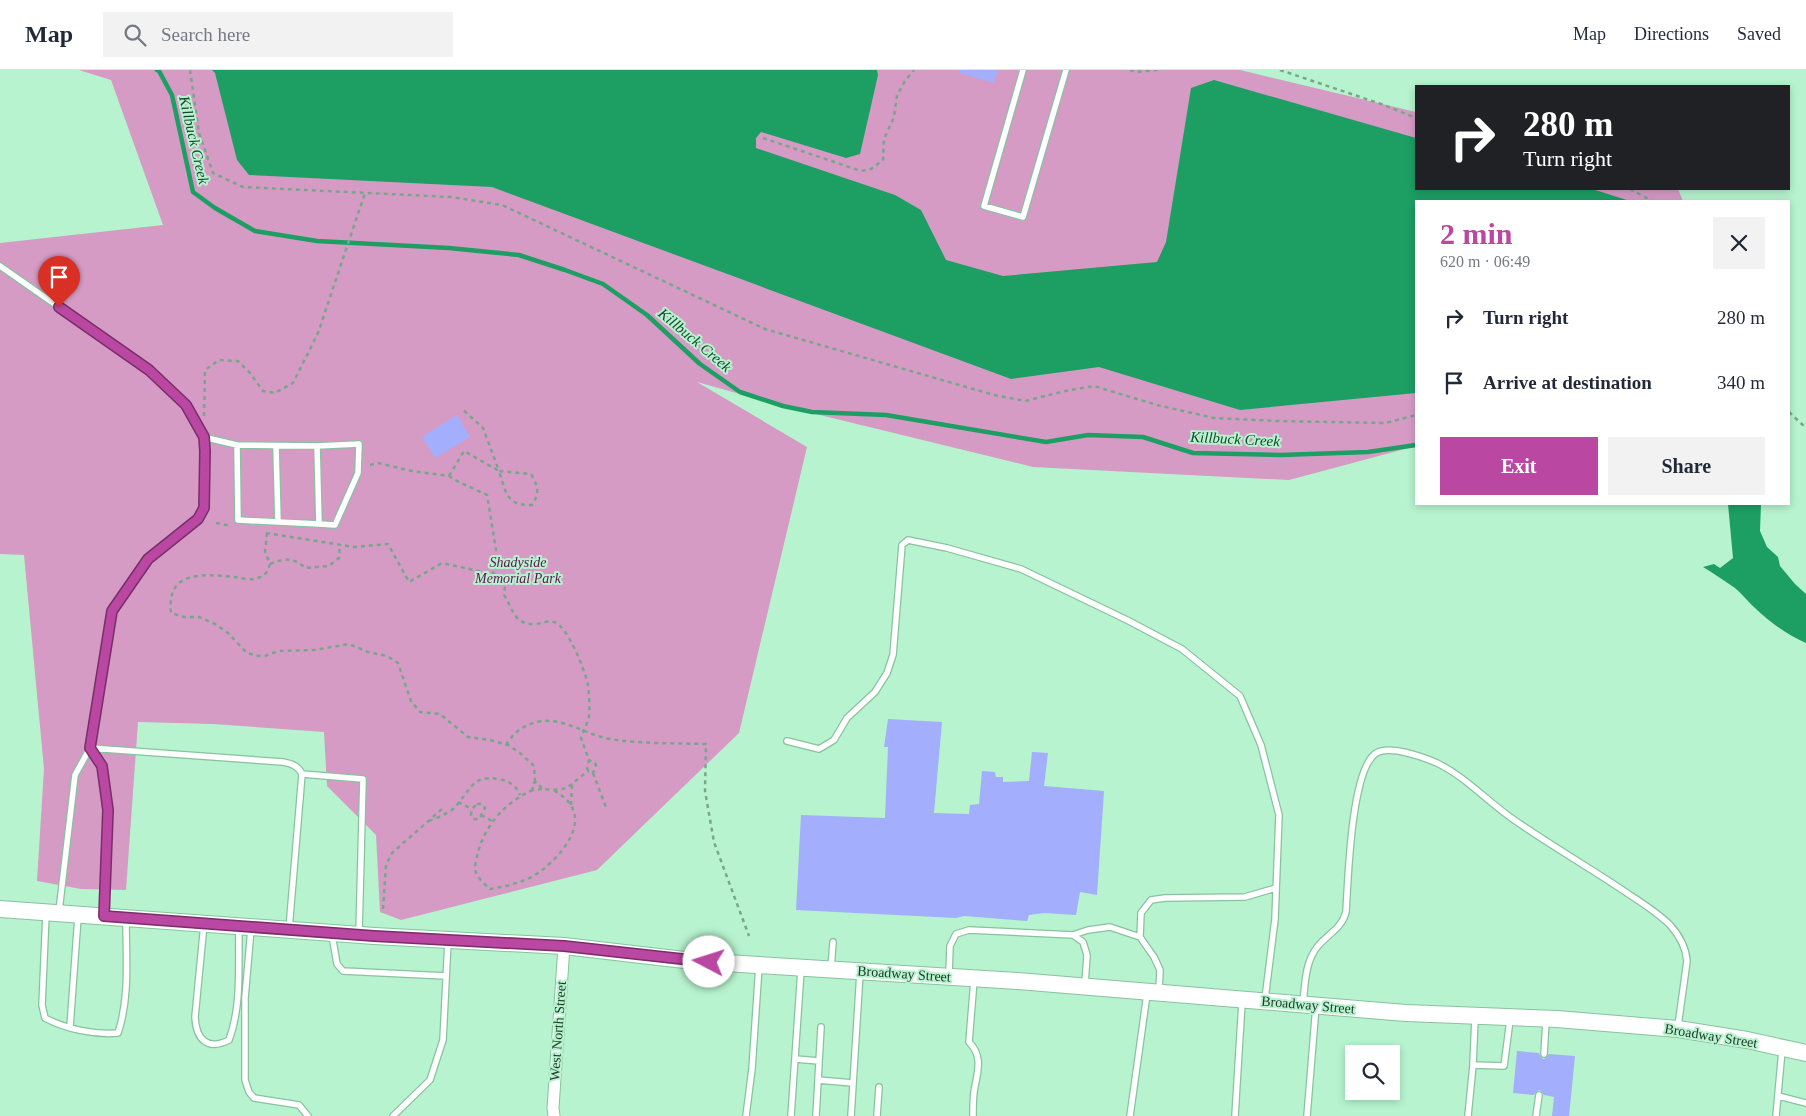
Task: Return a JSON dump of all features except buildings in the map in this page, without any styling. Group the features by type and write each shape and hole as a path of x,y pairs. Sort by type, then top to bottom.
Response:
{"main road":[{"name":"Broadway Street","path":"0,909 359,935 564,946 693,961 949,977 1406,1013 1546,1019 1678,1029 1806,1053"}],"street":[{"name":"West North Street","path":"554,1116 564,946"}],"lane":[{"path":"1023,70 984,206 1023,217 1066,70"},
{"path":"0,266 149,370 186,405 204,437 204,508 198,519 148,559 112,611 90,748 75,775 52,912 42,1005 45,1018 57,1025 84,1031 118,1033 121,1024 126,984 126,917"},
{"path":"204,437 236,446 359,444 358,473 335,525 238,520 236,446"},
{"path":"276,446 278,522"},
{"path":"317,446 319,524"},
{"path":"787,741 819,749 834,740 847,718 875,692 887,674 893,655 902,545 908,540 947,548 1021,569 1182,649 1240,696 1260,745 1279,815 1275,920 1265,1002"},
{"path":"90,748 284,762 299,768 302,774 289,930"},
{"path":"90,748 102,766 108,810 104,916"},
{"path":"1307,1116 1310,1005 1306,974 1318,946 1337,928 1344,918 1353,820 1361,779 1367,765 1375,754 1386,750 1405,752 1435,762 1450,770 1510,817 1614,884 1658,914 1671,926 1686,951 1687,961 1678,1029"},
{"path":"302,774 363,779 359,935"},
{"path":"1140,937 1141,913 1151,900 1165,898 1245,897 1276,888"},
{"path":"70,1027 78,914"},
{"path":"204,923 195,1018 196,1030 201,1040 209,1044 221,1044 229,1040 234,1028 245,926"},
{"path":"245,926 245,1080 249,1092 254,1098 299,1105 308,1116"},
{"path":"949,977 950,946 956,934 969,930 1073,935 1088,930 1110,927 1140,937 1154,956 1160,970 1153,992 1130,1116"},
{"path":"332,933 337,964 343,971 446,976"},
{"path":"1073,935 1083,942 1087,955 1085,987"},
{"path":"392,1116 430,1080 443,1040 448,940"},
{"path":"830,970 832,942"},
{"path":"746,1116 752,1069 759,965"},
{"path":"791,1116 801,968"},
{"path":"851,1116 860,972"},
{"path":"972,1116 974,1090 979,1072 976,1050 969,1042 974,979"},
{"path":"1235,1116 1242,1000"},
{"path":"1468,1116 1475,1016"},
{"path":"1473,1065 1504,1066 1510,1018"},
{"path":"1544,1054 1546,1019"},
{"path":"816,1116 821,1027"},
{"path":"1776,1116 1782,1048"},
{"path":"796,1059 819,1060"},
{"path":"818,1080 853,1083"},
{"path":"877,1116 878,1088"},
{"path":"1536,1116 1539,1095"},
{"path":"1778,1096 1806,1102"}],"path":[{"path":"190,70 198,133 213,173 243,187 451,197 502,205 765,329 994,395 1025,400 1065,390 1094,386 1157,405 1214,418 1385,423 1415,415"},
{"path":"763,138 861,170 871,169 883,160 884,139 894,117 897,95 914,70"},
{"path":"1130,70 1136,72 1158,70"},
{"path":"1280,70 1384,105 1415,118"},
{"path":"1632,190 1650,200"},
{"path":"204,437 205,370 219,360 238,361 250,373 263,391 275,393 293,383 318,333 365,193"},
{"path":"449,476 464,451 498,471 531,474 537,486 536,499 532,505 520,506 507,495 498,471 483,428 461,408"},
{"path":"1790,413 1806,428"},
{"path":"370,465 378,463 412,471 449,476 487,495 496,550 493,574"},
{"path":"216,522 233,526"},
{"path":"259,531 354,547 388,544 409,582 442,563 506,577 504,595 509,602 510,611 515,617 527,624 554,622 563,628 583,667 588,686 589,718 581,738 589,760 587,769 589,772"},
{"path":"267,533 265,552 270,564 266,574 257,579 213,575 186,578 175,585 169,599 171,613 184,617 199,617 215,624 227,632 247,653 258,656 265,656 278,651 314,650 349,644 368,652 387,656 398,663 410,701 420,712 440,714 468,737 490,740 506,745 520,754 534,766 535,782 532,785 533,790"},
{"path":"270,564 290,558 299,562 305,568 329,566 339,558 340,544"},
{"path":"506,745 511,735 518,730 541,721 566,724 583,732 610,739 706,744 705,791 714,842 749,936"},
{"path":"589,760 595,763 593,773 607,810"},
{"path":"589,772 593,773"},
{"path":"572,785 571,805 576,827 569,842 540,871 510,886 490,889 480,880 475,868 479,846 492,821 520,795 533,790 561,790 572,785 589,772"},
{"path":"428,821 454,808 479,780 490,778 507,781 517,788 520,795"},
{"path":"535,782 542,789"},
{"path":"551,789 559,793 571,805"},
{"path":"458,802 472,809"},
{"path":"477,804 482,804 485,808 481,815 479,819 474,819 471,815 472,809 477,804"},
{"path":"383,909 386,865 392,853 442,808"},
{"path":"481,815 492,821"}],"green space":[{"name":"Shadyside Memorial Park","path":"79,70 1240,70 1415,112 1415,190 1678,190 1683,200 1415,200 1415,446 1289,480 1033,467 783,406 697,382 807,447 739,733 597,870 401,920 380,912 376,835 327,786 324,732 213,724 138,722 126,890 81,889 37,881 44,769 24,555 0,554 0,243 163,225 111,80"}],"shaded area":[{"path":"212,70 877,70 878,75 860,154 846,158 761,132 756,138 756,148 895,195 921,210 946,260 1003,276 1157,262 1166,242 1191,88 1214,80 1415,138 1415,190 1595,190 1627,200 1415,200 1415,393 1240,410 1099,367 1011,379 492,187 249,175 237,160 215,73"},
{"path":"1728,505 1761,505 1760,531 1767,547 1778,557 1780,566 1806,594 1806,643 1773,623 1735,588 1703,567 1714,564 1720,568 1733,558"}],"waterway":[{"name":"Killbuck Creek","path":"157,70 172,95 193,192 215,208 255,231 317,241 449,248 519,255 565,270 603,284 647,315 700,364 740,392 783,406 812,412 886,415 1046,442 1088,435 1143,437 1193,453 1281,455 1368,452 1415,445"}],"route":[{"path":"59,307 149,370 186,405 204,437 204,508 198,519 148,559 112,611 90,748 102,766 108,810 104,916 374,936 564,946 709,962"}]}
